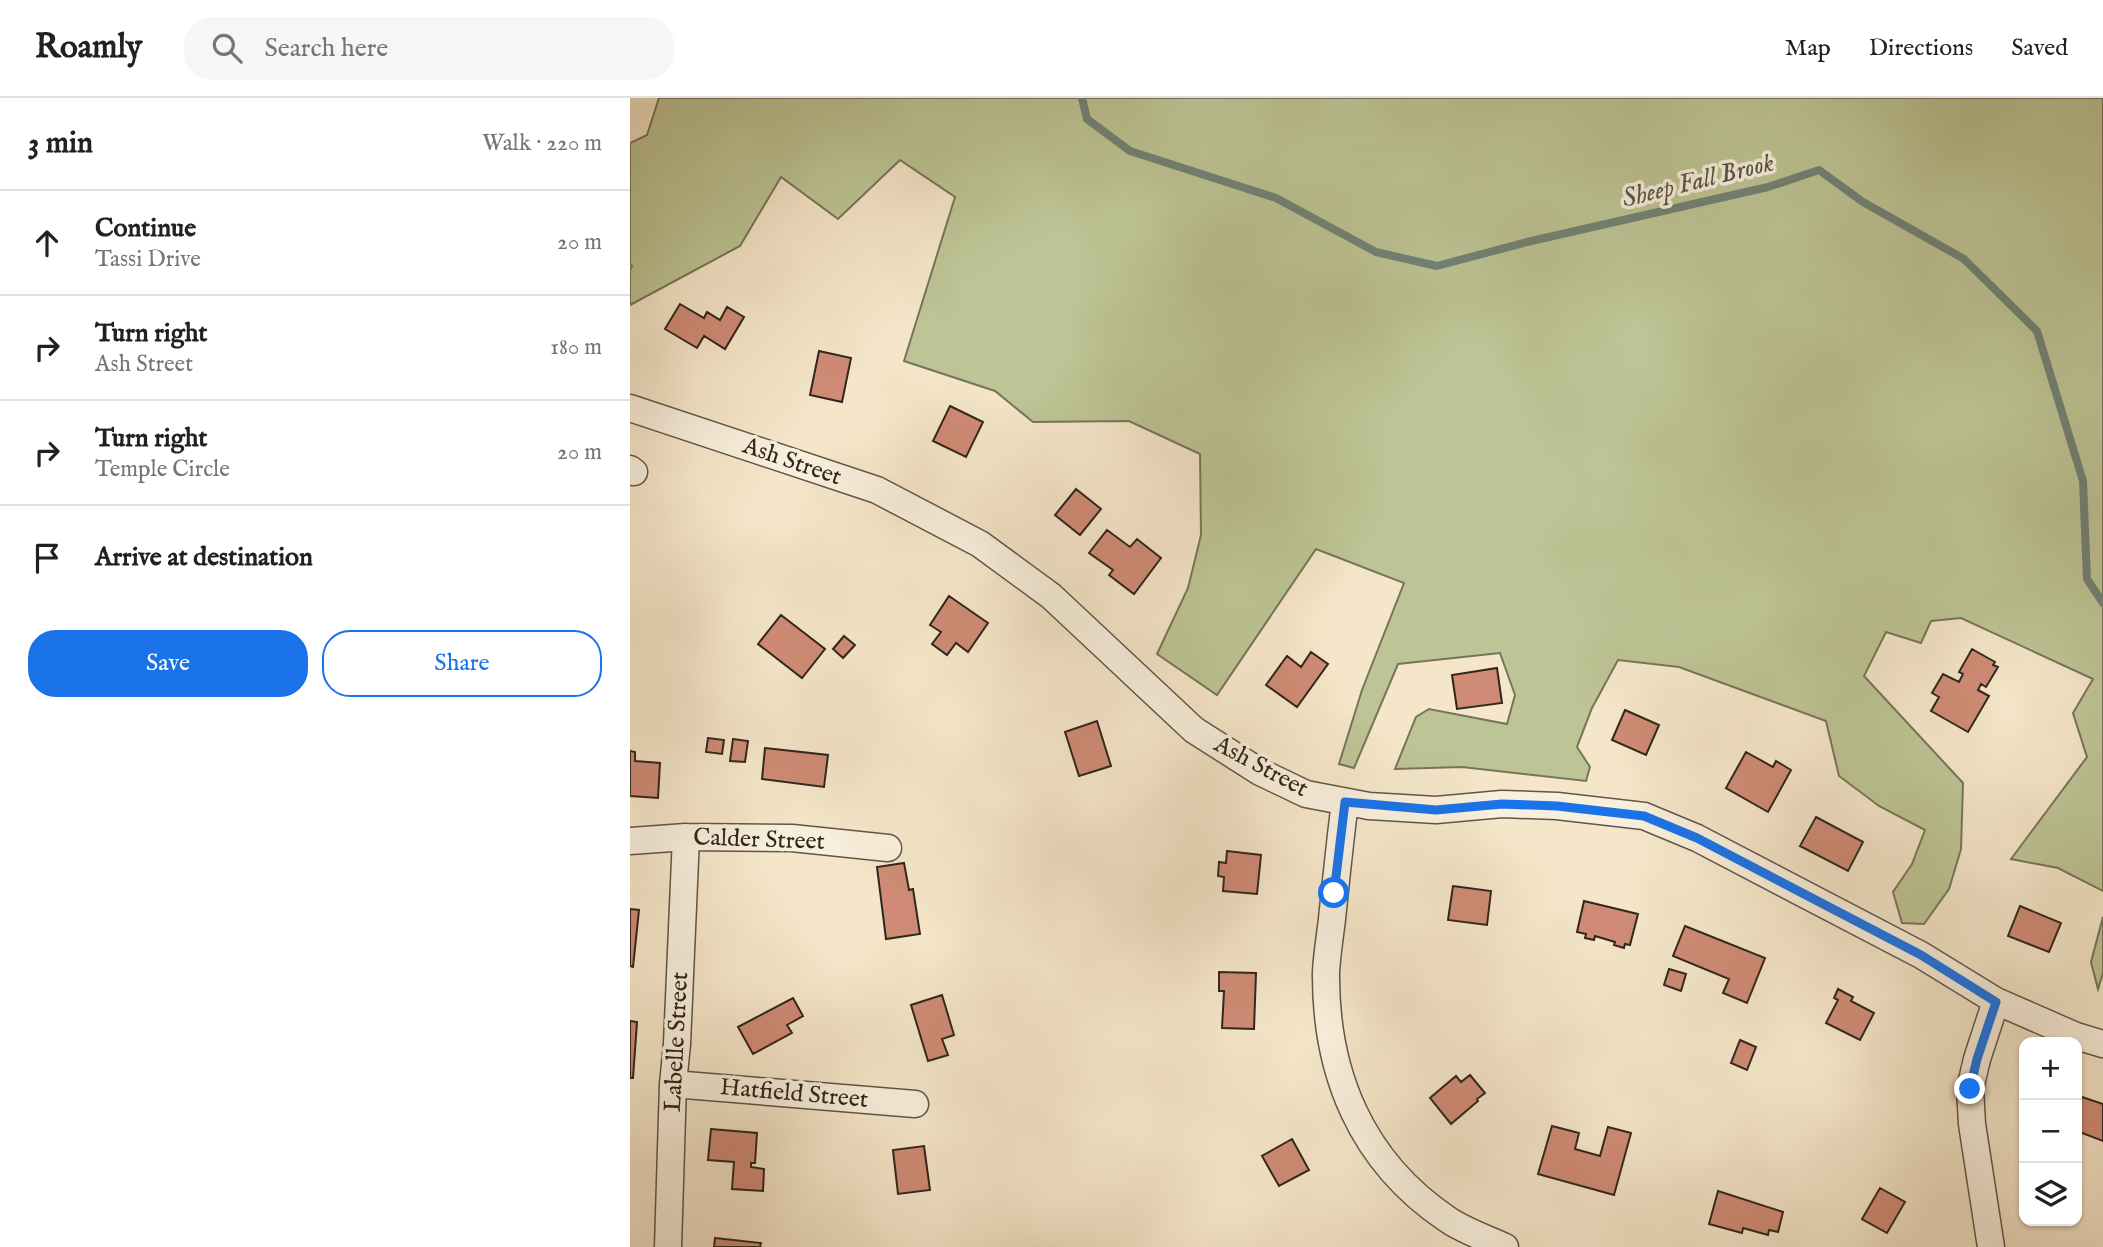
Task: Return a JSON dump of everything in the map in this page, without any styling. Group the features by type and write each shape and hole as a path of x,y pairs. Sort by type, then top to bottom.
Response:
{"street":[{"name":"Ash Street","path":"630,408 877,490 980,544 1051,596 1194,730 1260,772 1306,793 1345,802 1436,810 1502,804 1557,806 1644,816 1697,838 1921,955 1996,1002 2076,1036 2103,1044"},
{"path":"1345,802 1326,970 1328,1026 1337,1069 1356,1120 1377,1154 1411,1190 1448,1220 1505,1247"},
{"name":"Calder Street","path":"630,841 686,836 792,838 888,848"},
{"name":"Labelle Street","path":"668,1247 673,1084 686,836"},
{"path":"1991,1247 1972,1124 1970,1089 1996,1002"},
{"name":"Hatfield Street","path":"673,1084 915,1104"}],"green space":[{"path":"659,98 2103,98 2103,891 2058,868 2011,859 2087,757 2073,713 2093,679 1961,618 1931,621 1921,643 1886,632 1864,676 1963,783 1961,849 1949,889 1924,924 1902,923 1893,892 1912,864 1925,830 1879,806 1839,776 1826,721 1679,667 1618,660 1592,708 1577,747 1590,767 1586,781 1462,767 1395,769 1416,717 1429,709 1507,724 1515,695 1500,653 1398,664 1354,768 1339,764 1362,690 1404,583 1316,549 1217,695 1157,654 1188,588 1201,535 1200,454 1129,421 1033,422 995,391 904,361 955,197 900,160 838,219 781,177 740,246 630,305 630,143 647,135"},
{"path":"2103,917 2103,973 2098,989 2091,962"}],"building":[{"path":"680,304 704,318 707,312 720,320 727,307 744,317 725,349 704,336 697,348 665,329"},
{"path":"819,351 851,358 842,402 810,395"},
{"path":"950,406 983,422 966,457 933,441"},
{"path":"1076,489 1101,509 1080,535 1055,515"},
{"path":"1107,530 1130,547 1137,539 1161,558 1134,594 1109,575 1113,570 1089,553"},
{"path":"949,596 988,623 968,652 956,643 947,655 932,644 941,632 930,625"},
{"path":"781,615 825,649 802,678 758,644"},
{"path":"844,636 855,645 843,658 833,649"},
{"path":"1972,649 1995,662 1993,665 1998,667 1986,687 1981,684 1978,690 1989,696 1968,732 1931,711 1939,697 1932,693 1943,674 1959,682 1963,674 1959,672"},
{"path":"1311,652 1328,664 1297,707 1266,685 1287,656 1301,667"},
{"path":"1497,668 1502,703 1457,709 1452,675"},
{"path":"1625,710 1659,725 1646,755 1612,740"},
{"path":"1097,721 1111,766 1079,776 1065,732"},
{"path":"708,738 724,740 722,754 706,752"},
{"path":"733,739 748,741 745,762 730,761"},
{"path":"765,748 828,755 824,787 762,779"},
{"path":"630,751 635,752 635,761 660,763 658,798 630,796"},
{"path":"1746,752 1773,767 1776,761 1791,770 1768,812 1726,788"},
{"path":"1816,817 1863,842 1848,871 1800,846"},
{"path":"1227,851 1261,855 1257,894 1223,891 1224,877 1218,876 1219,862 1226,863"},
{"path":"904,863 909,890 913,889 920,934 886,939 877,867"},
{"path":"1453,886 1491,891 1487,925 1448,920"},
{"path":"1584,901 1638,914 1630,945 1625,944 1624,948 1614,945 1615,942 1595,936 1594,940 1585,938 1586,934 1577,932"},
{"path":"2020,906 2061,923 2049,952 2008,936"},
{"path":"630,909 639,910 633,967 630,966"},
{"path":"1685,926 1765,958 1747,1003 1723,993 1729,979 1673,956"},
{"path":"1669,969 1686,974 1681,991 1664,985"},
{"path":"1219,972 1256,973 1254,1029 1222,1028 1224,991 1219,991"},
{"path":"1838,989 1853,997 1851,1001 1874,1013 1860,1040 1826,1023 1838,1000 1834,998"},
{"path":"942,995 954,1035 942,1039 948,1055 928,1061 911,1005"},
{"path":"793,998 803,1016 787,1025 792,1033 753,1054 738,1027"},
{"path":"630,1021 637,1022 633,1078 630,1078"},
{"path":"1740,1040 1756,1047 1747,1070 1731,1063"},
{"path":"1470,1075 1485,1093 1451,1124 1430,1098 1456,1076 1461,1082"},
{"path":"2082,1097 2103,1104 2103,1141 2082,1133"},
{"path":"1552,1126 1579,1133 1575,1149 1600,1156 1608,1127 1631,1133 1614,1195 1538,1174"},
{"path":"711,1129 757,1133 755,1163 751,1163 751,1167 764,1169 763,1191 732,1189 734,1162 708,1160"},
{"path":"1292,1139 1309,1170 1279,1186 1262,1156"},
{"path":"924,1146 930,1190 898,1194 893,1150"},
{"path":"1880,1188 1905,1202 1887,1233 1862,1219"},
{"path":"1718,1191 1783,1212 1778,1232 1769,1230 1768,1235 1743,1228 1742,1233 1709,1224"},
{"path":"715,1238 761,1243 760,1247 714,1247"}],"waterway":[{"name":"Sheep Fall Brook","path":"1082,98 1087,119 1130,151 1276,198 1376,252 1437,266 1527,242 1768,187 1819,170 1863,202 1964,259 2037,331 2083,481 2087,579 2103,603"}],"route":[{"path":"1334,893 1345,802 1436,810 1502,804 1557,806 1644,816 1697,838 1921,955 1996,1002 1970,1089"}]}
